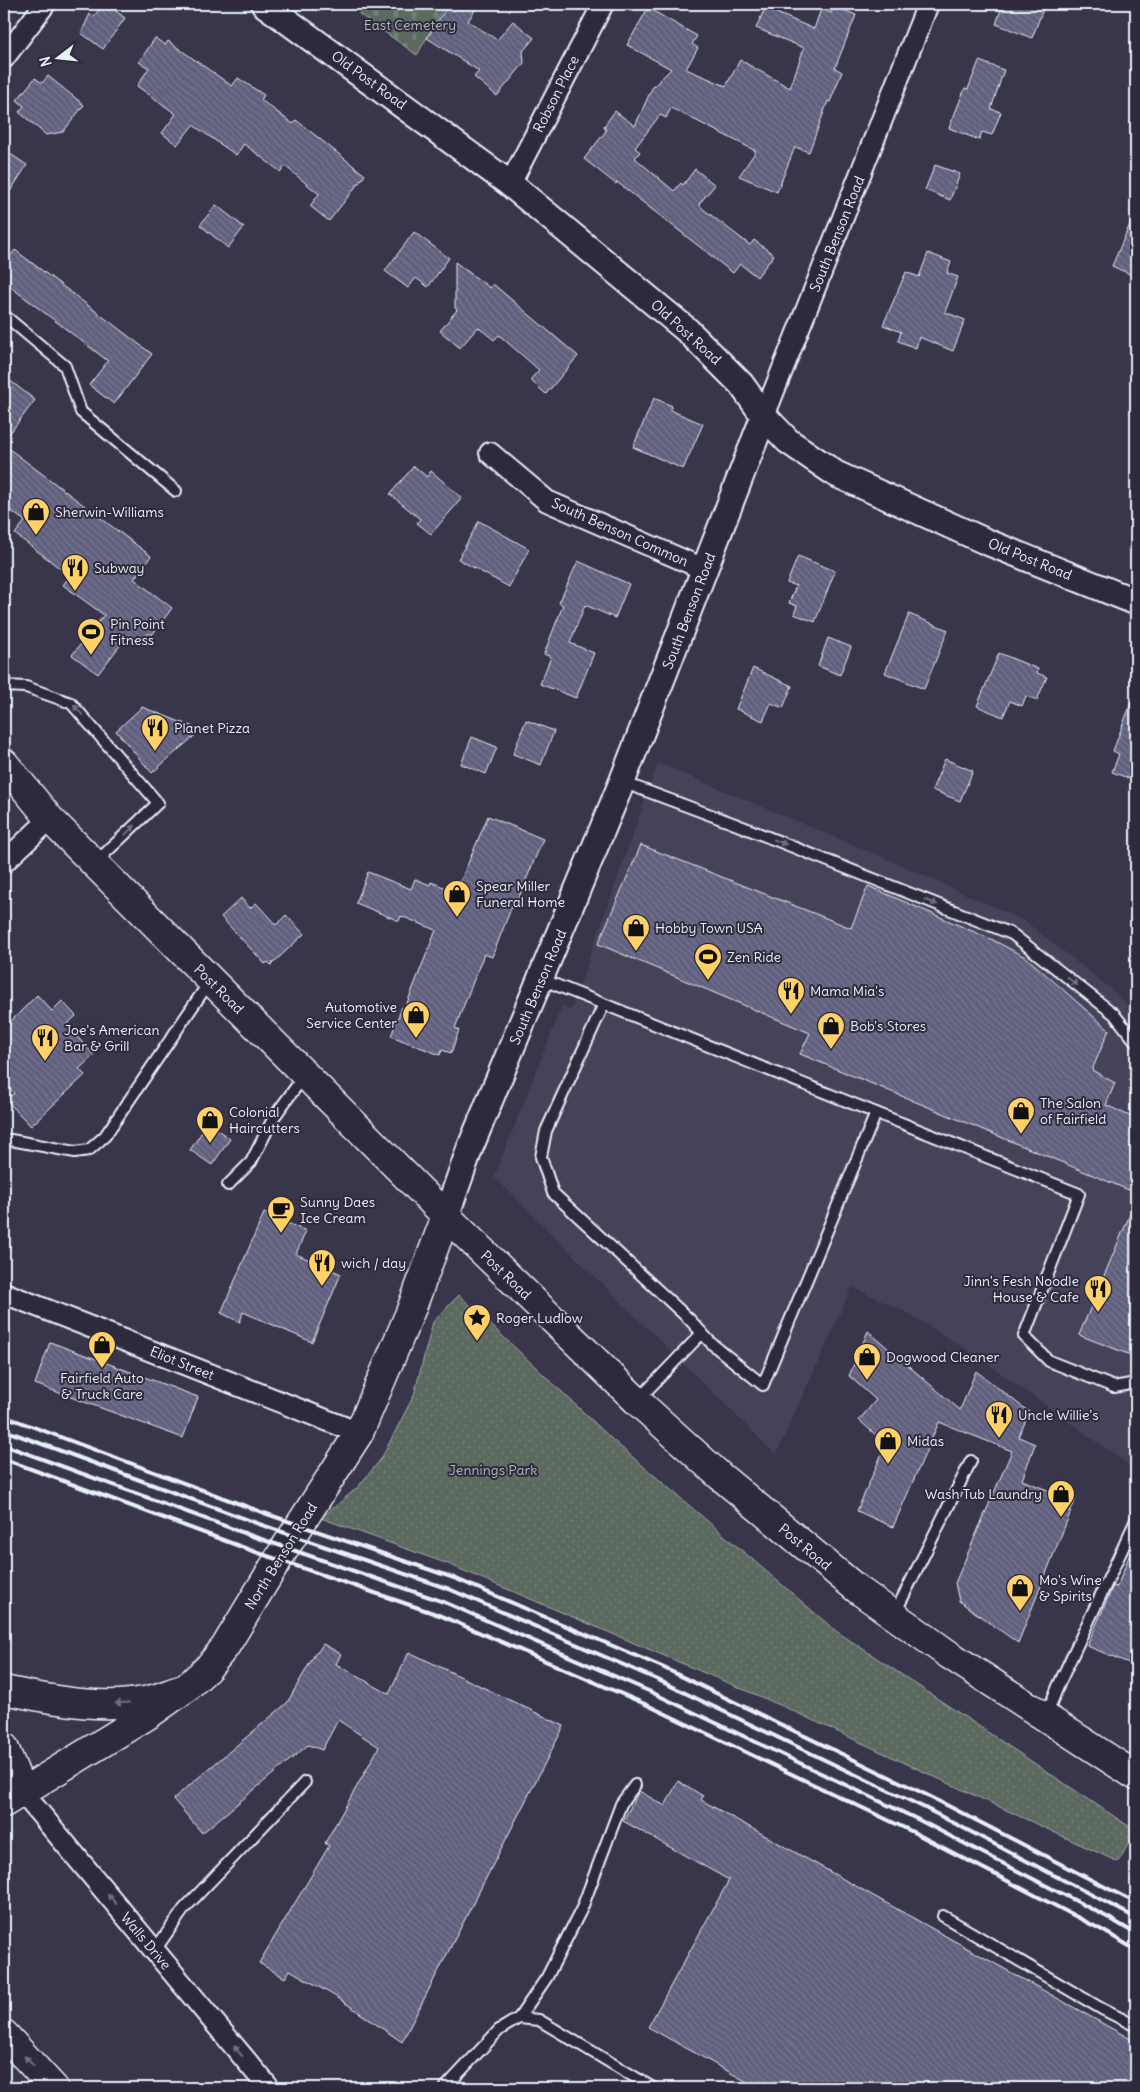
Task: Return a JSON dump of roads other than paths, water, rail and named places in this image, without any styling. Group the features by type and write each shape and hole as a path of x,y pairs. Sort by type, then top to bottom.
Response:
{"main road":[{"name":"Post Road","path":"4,763 50,819 446,1216 637,1401 728,1483 856,1589 1136,1776"},
{"name":"North Benson Road","path":"13,1798 148,1715 186,1688 207,1669 225,1647 285,1548 359,1433 411,1310 446,1216"},
{"path":"4,1690 56,1700 106,1704 155,1698 186,1688"},
{"path":"4,1747 13,1798"},
{"path":"4,2034 54,2088"}],"street":[{"path":"4,58 45,4"},
{"name":"Old Post Road","path":"264,4 510,184 688,331 741,384 764,416 788,441 836,474 986,542 1136,602"},
{"name":"Robson Place","path":"510,184 603,4"},
{"name":"South Benson Road","path":"446,1216 470,1148 622,782 706,570 764,416 928,4"},
{"name":"South Benson Common","path":"490,453 547,501 706,570"},
{"path":"4,862 50,819"},
{"name":"Eliot Street","path":"4,1293 359,1433"},
{"name":"Walls Drive","path":"13,1798 155,1950 270,2088"}],"lane":[{"path":"4,315 65,366 81,412 176,491"},
{"path":"4,686 26,687 71,702 158,803 95,864"},
{"path":"622,782 735,824 1012,934 1114,1014 1136,1042"},
{"path":"541,979 1080,1194 1024,1336 1049,1361 1114,1387 1136,1383"},
{"path":"11,1140 75,1152 89,1150 104,1136 211,980"},
{"path":"604,1004 546,1131 540,1157 554,1193 712,1344 763,1385 876,1113"},
{"path":"228,1185 251,1162 274,1117 305,1075"},
{"path":"637,1401 702,1333"},
{"path":"894,1615 930,1547 971,1460"},
{"path":"1046,1717 1059,1684 1136,1520"},
{"path":"155,1950 184,1909 305,1782"},
{"path":"445,2088 499,2030 519,2018 547,1977 582,1908 621,1804 635,1785"},
{"path":"942,1916 1136,2026"},
{"path":"519,2018 539,2020 653,2088"}],"railway":[{"path":"4,1416 264,1513 454,1578 662,1667 931,1797 1136,1903"},
{"path":"4,1430 259,1524 449,1589 656,1679 925,1808 1136,1918"},
{"path":"4,1445 255,1537 444,1602 651,1692 919,1820 1109,1918 1136,1934"},
{"path":"4,1459 250,1550 439,1615 645,1704 913,1832 1102,1930 1136,1950"}],"place":[{"name":"Sherwin-Williams","path":"36,536"},
{"name":"Subway","path":"75,592"},
{"name":"Pin Point Fitness","path":"91,656"},
{"name":"Planet Pizza","path":"155,752"},
{"name":"Spear Miller Funeral Home","path":"457,918"},
{"name":"Hobby Town USA","path":"636,952"},
{"name":"Zen Ride","path":"708,981"},
{"name":"Mama Mia's","path":"791,1015"},
{"name":"Automotive Service Center","path":"416,1039"},
{"name":"Bob's Stores","path":"831,1050"},
{"name":"Joe's American Bar & Grill","path":"45,1062"},
{"name":"The Salon of Fairfield","path":"1021,1135"},
{"name":"Colonial Haircutters","path":"210,1144"},
{"name":"Sunny Daes Ice Cream","path":"281,1234"},
{"name":"wich / day","path":"322,1287"},
{"name":"Jinn's Fesh Noodle House & Cafe","path":"1098,1313"},
{"name":"Roger Ludlow","path":"477,1342"},
{"name":"Fairfield Auto & Truck Care","path":"102,1369"},
{"name":"Dogwood Cleaner","path":"867,1381"},
{"name":"Uncle Willie's","path":"999,1439"},
{"name":"Midas","path":"888,1465"},
{"name":"Wash Tub Laundry","path":"1061,1518"},
{"name":"Mo's Wine & Spirits","path":"1020,1612"}],"park label":[{"name":"East Cemetery","path":"410,25"},
{"name":"Jennings Park","path":"493,1470"}]}
